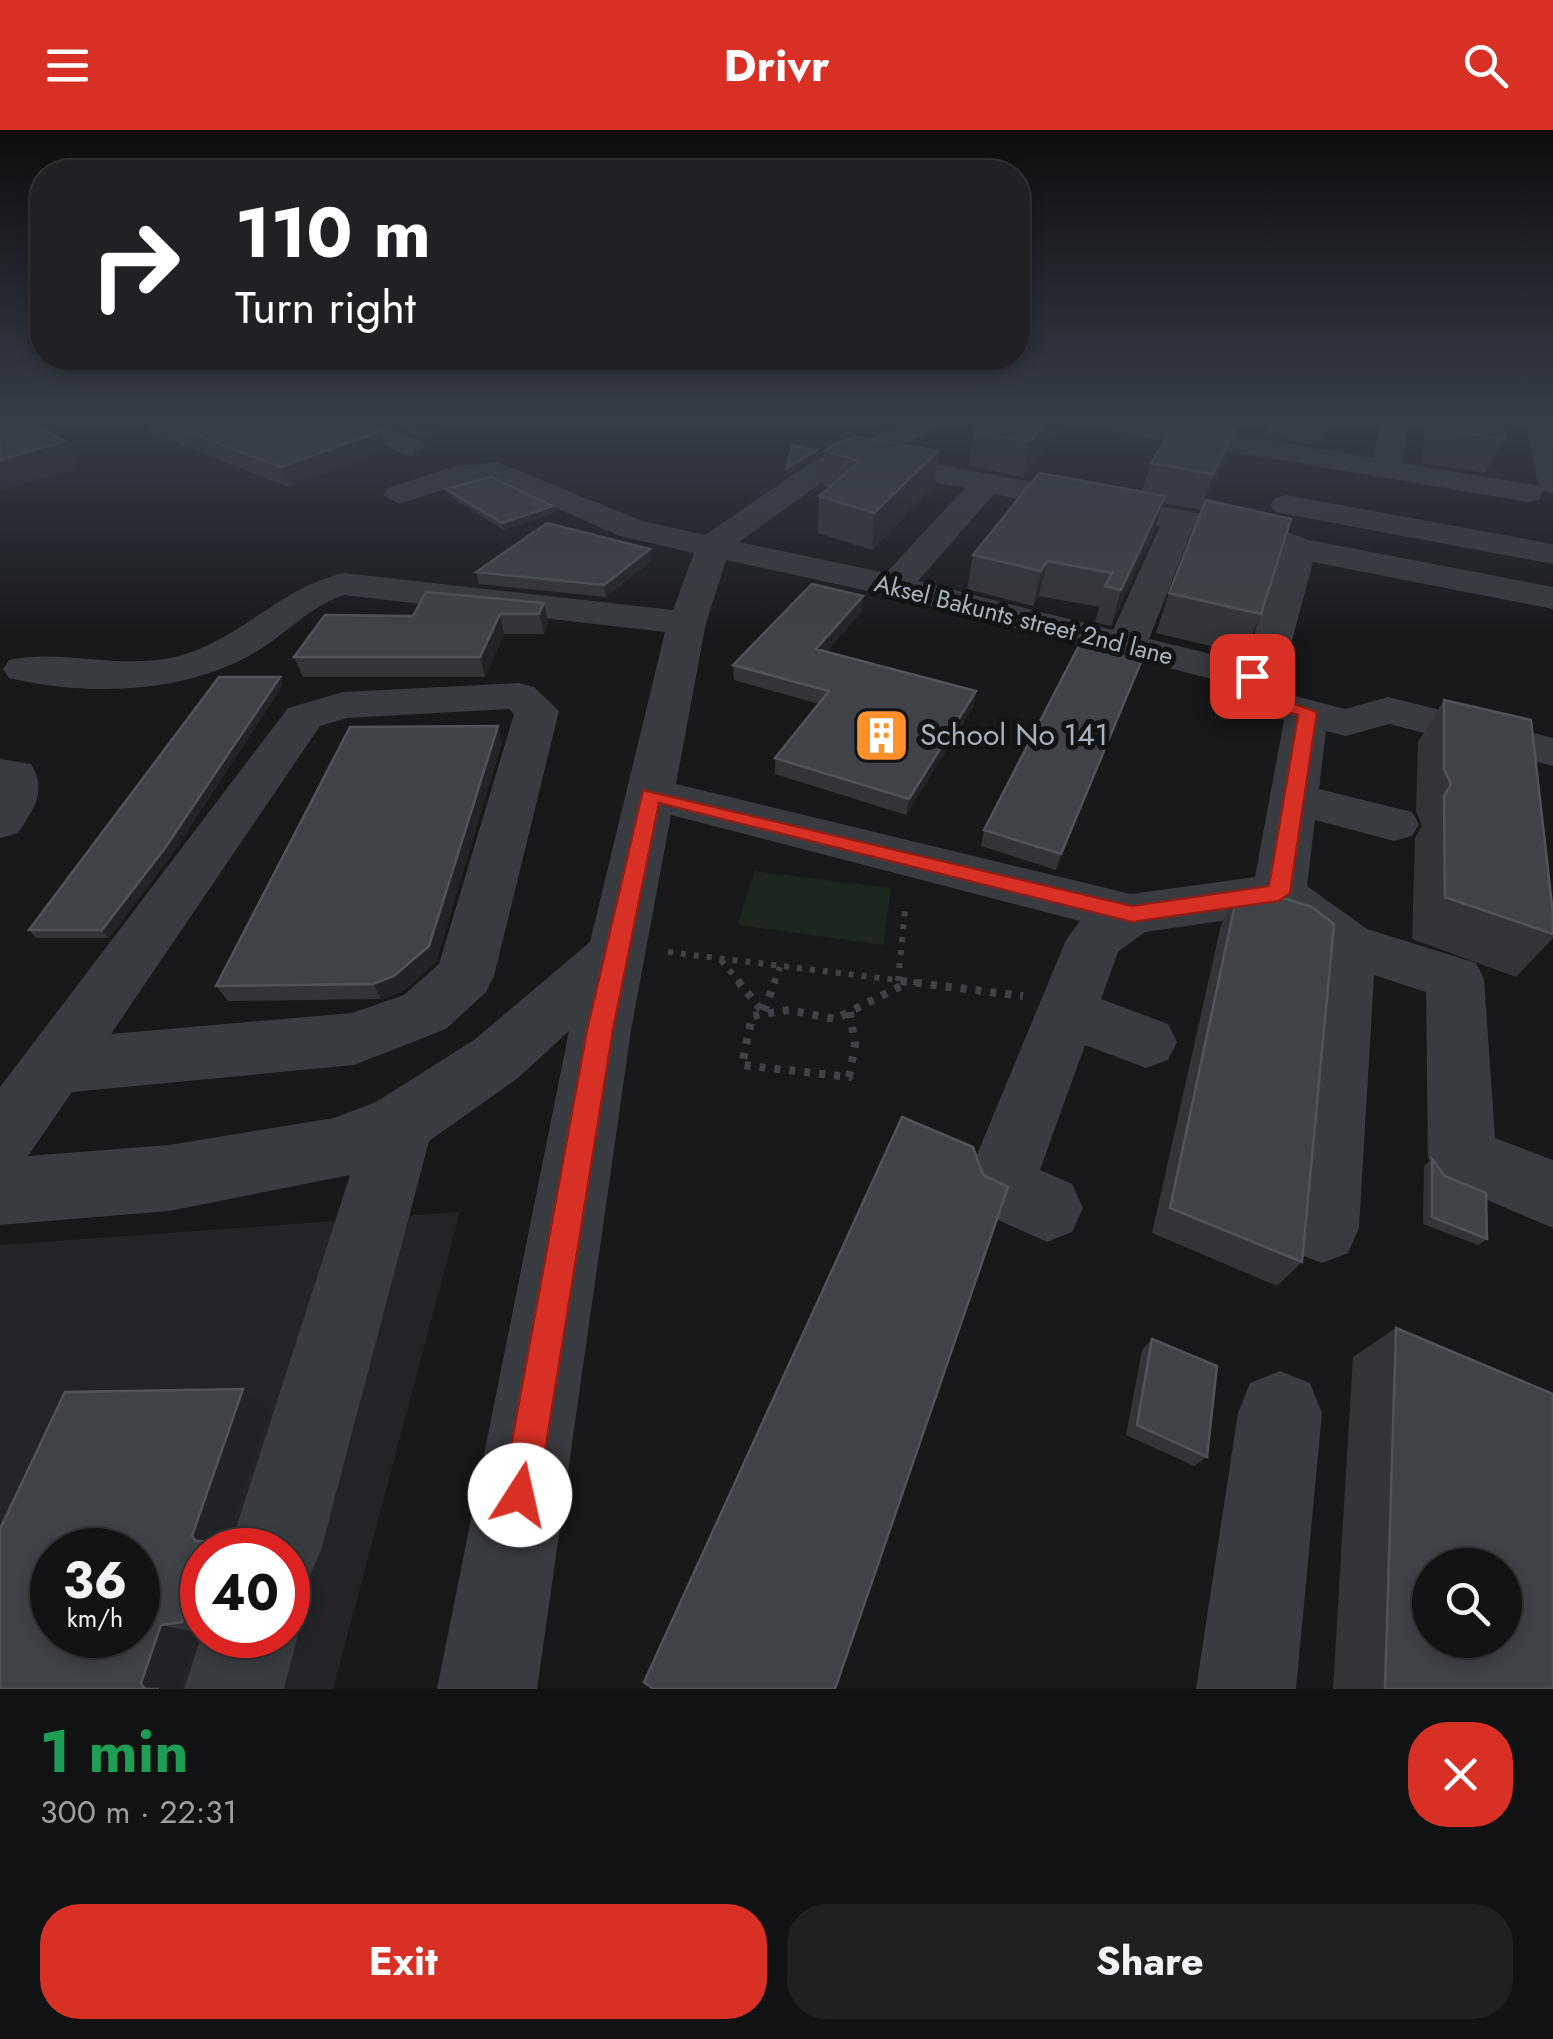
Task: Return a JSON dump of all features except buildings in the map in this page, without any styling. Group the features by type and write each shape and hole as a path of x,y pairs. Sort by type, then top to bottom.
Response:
{"street":[{"name":"Aksel Bakunts street 2nd lane","path":"399,496 413,491"},
{"name":"Aksel Bakunts street 2nd lane","path":"543,491 632,529 894,586 1262,678 1280,705 1346,723 1388,710 1553,752"},
{"path":"487,1689 642,952 650,794 687,623 714,544 790,491"},
{"path":"894,586 980,491"},
{"path":"1029,491 1553,598"},
{"path":"1069,498 1074,491"},
{"path":"1262,678 1287,543 1289,491"},
{"path":"1286,505 1553,554"},
{"path":"1127,644 1178,519"},
{"path":"24,669 128,678 182,666 241,644 324,586 344,584 687,623"},
{"path":"0,1140 304,717 343,705 519,696 536,711 465,976 425,1012 354,1039 55,1066"},
{"path":"1279,893 1308,712"},
{"path":"0,774 14,775 15,800 0,822"},
{"path":"650,794 1132,914 1279,893 1347,944 1454,980 1462,1157 1553,1194"},
{"path":"1294,798 1394,824"},
{"path":"1047,1208 999,1186 1094,940 1132,914"},
{"path":"1322,1228 1347,944"},
{"path":"0,1192 168,1178 335,1149 400,1122 496,1059 642,952"},
{"path":"1067,1007 1146,1042"},
{"path":"281,1528 400,1122"},
{"path":"1246,1689 1280,1413"},
{"path":"234,1689 243,1658"}],"path":[{"path":"898,981 905,912"},
{"path":"642,952 908,982 1067,1007"},
{"path":"720,959 764,1013"},
{"path":"764,1013 780,966"},
{"path":"850,1012 855,1045 849,1077 742,1065 752,1016 789,1010 835,1019 908,982"}],"shaded area":[{"path":"754,871 891,888 883,945 738,925"},
{"path":"460,1212 333,1689 0,1689 0,1245"}],"place":[{"name":"School No 141","path":"881,735"}],"route":[{"path":"520,1495 600,1030 650,794 1132,914 1279,893 1308,712 1280,705 1262,678 1252,676"}]}
